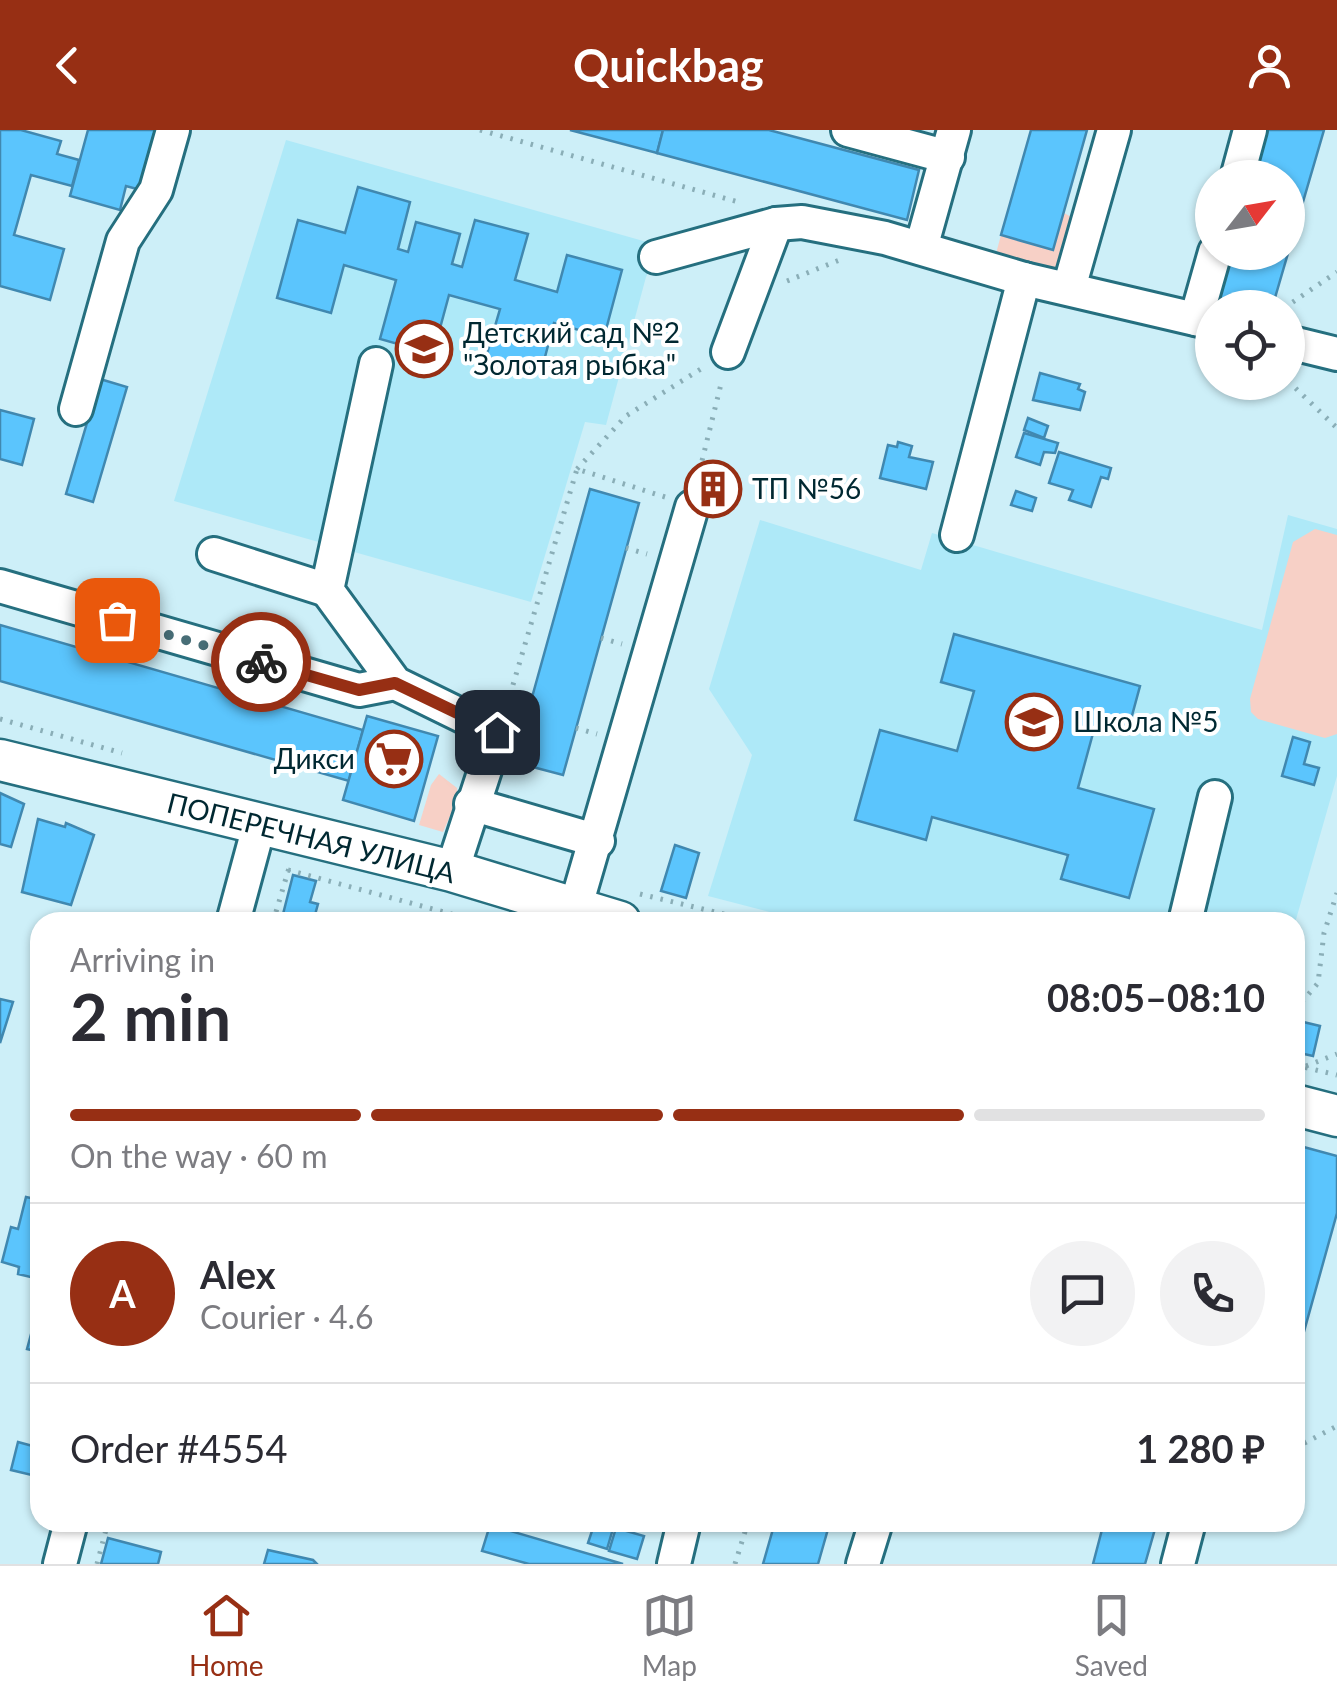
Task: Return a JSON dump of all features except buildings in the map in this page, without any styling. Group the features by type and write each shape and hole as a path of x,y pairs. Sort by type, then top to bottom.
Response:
{"main road":[{"name":"ПОПЕРЕЧНАЯ УЛИЦА","path":"0,760 452,871 585,912"},
{"path":"1305,1091 1337,1116"}],"street":[{"path":"76,409 124,241 156,190 173,130"},
{"path":"848,130 951,144 921,248"},
{"path":"1069,288 1114,130"},
{"path":"1242,160 1250,130"},
{"path":"656,257 776,224 802,222 885,238 1024,279 1195,319"},
{"path":"728,352 776,224"},
{"path":"957,535 1024,279"},
{"path":"1305,346 1337,354"},
{"path":"327,590 376,364"},
{"path":"575,909 598,841 692,507"},
{"path":"214,554 327,590 395,683 497,732 452,871"},
{"path":"0,586 359,690 395,683"},
{"path":"1187,912 1215,796"},
{"path":"471,804 598,841"},
{"path":"236,912 259,826"},
{"path":"60,1564 68,1532"},
{"path":"674,1564 682,1532"},
{"path":"863,1564 873,1532"},
{"path":"1178,1564 1186,1532"}],"path":[{"path":"480,130 765,210 776,224"},
{"path":"751,293 818,270 885,238"},
{"path":"1305,294 1337,272"},
{"path":"497,732 576,469 626,416 728,352"},
{"path":"576,469 692,507 728,352"},
{"path":"1305,397 1337,428"},
{"path":"276,912 291,860"},
{"path":"288,870 444,912"},
{"path":"1305,999 1318,984 1324,933 1337,893"},
{"path":"1305,1081 1337,1054"},
{"path":"1305,1084 1337,1076"},
{"path":"1305,1443 1337,1426"},
{"path":"97,1564 105,1532"},
{"path":"735,1564 745,1532"}],"shaded area":[{"name":"Детский сад №2 \"Золотая рыбка\"","path":"286,140 654,244 656,257 646,277 606,425 585,422 531,602 174,501"},
{"path":"1064,213 1079,221 1062,276 994,261 1001,235 1053,249"},
{"name":"Школа №5","path":"1288,515 1337,529 1337,776 1298,912 770,912 708,896 752,755 709,689 760,520 921,570 932,533 1262,630"},
{"path":"1315,529 1337,535 1337,734 1325,738 1258,719 1251,712 1250,699 1293,542"},
{"path":"439,774 457,788 458,798 443,832 419,825 431,785"}],"way so far":[{"path":"117,620 261,662"}],"place":[{"name":"Детский сад №2 \"Золотая рыбка\"","path":"424,349"},
{"name":"ТП №56","path":"713,489"},
{"name":"Школа №5","path":"1034,722"},
{"name":"Дикси","path":"394,759"}],"route":[{"path":"261,662 359,690 395,683 497,732"}]}
